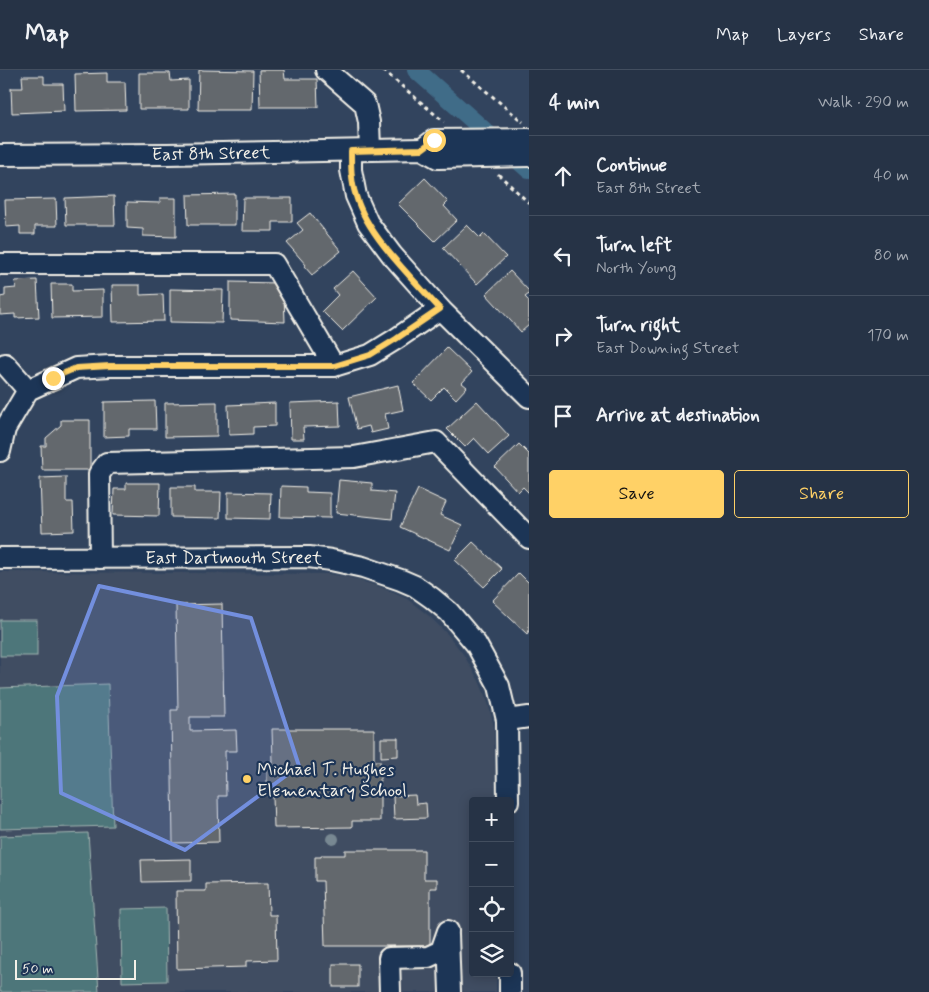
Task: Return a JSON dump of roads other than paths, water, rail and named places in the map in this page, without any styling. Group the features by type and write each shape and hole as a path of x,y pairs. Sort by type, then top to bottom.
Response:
{"street":[{"path":"326,70 366,104 369,122 351,170 356,196 368,223 392,255 440,309 529,397"},
{"name":"East 8th Street","path":"422,149 434,140 475,140 527,131"},
{"name":"East 8th Street","path":"0,155 422,149 438,158 529,156"},
{"path":"0,264 274,264 334,366"},
{"path":"0,451 5,429 28,390 76,368 110,366 334,366 370,355 440,309"},
{"path":"6,364 28,390"},
{"path":"100,558 99,474 107,463 354,458 436,442 529,538"},
{"name":"East Dartmouth Street","path":"0,558 309,557 363,567 415,586 449,612 476,644 499,686 508,720 508,797"},
{"path":"508,720 529,717"},
{"path":"390,992 389,958 428,958 441,951 448,925 450,992"},
{"path":"510,977 510,992"}],"waterway":[{"path":"416,70 529,170"}],"place":[{"name":"Michael T. Hughes Elementary School","path":"247,779"}]}
